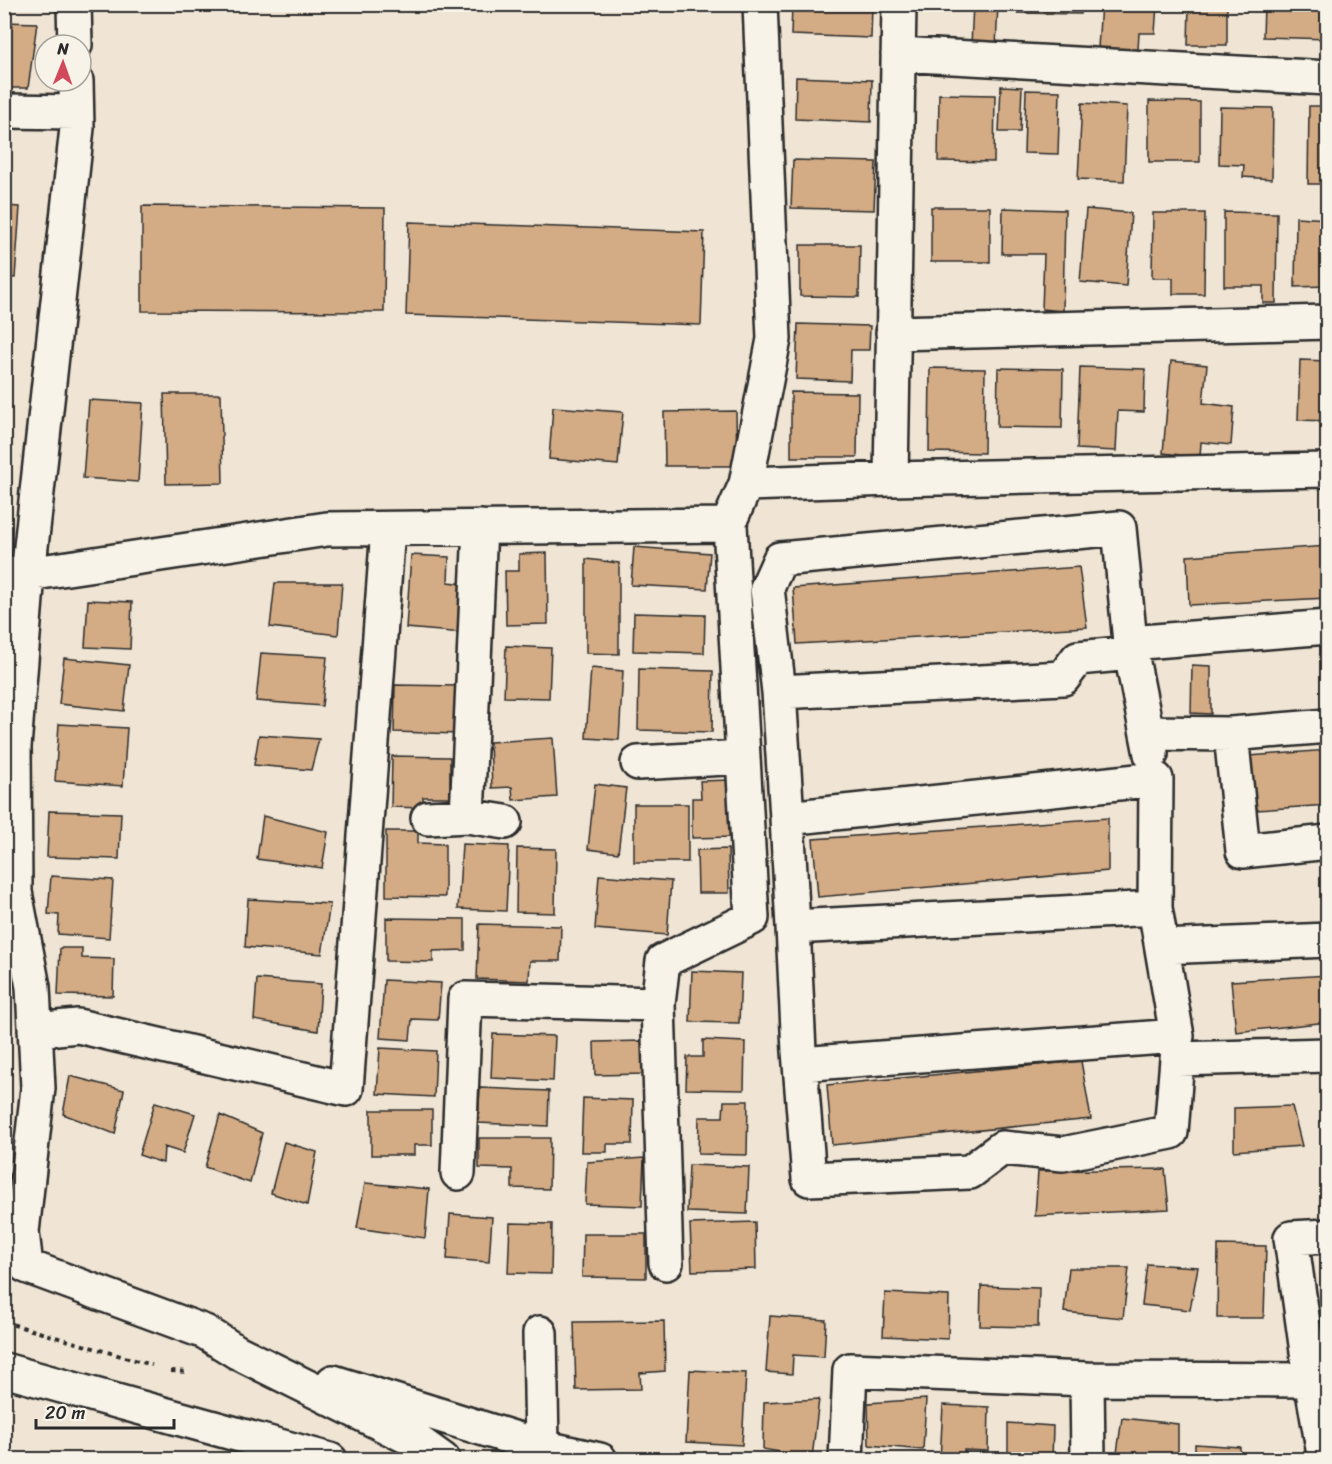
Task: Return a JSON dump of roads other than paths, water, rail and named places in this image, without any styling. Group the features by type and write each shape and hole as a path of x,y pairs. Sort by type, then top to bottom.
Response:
{"street":[{"path":"74,4 75,33"},
{"path":"666,1263 658,1004 663,961 752,918 730,525 747,484 774,339 760,4"},
{"path":"891,479 899,4"},
{"path":"898,54 1328,78"},
{"path":"4,111 76,96 77,128 16,574 15,892 33,987 38,1088 13,1230 26,1266 205,1332 237,1352 418,1442 443,1460"},
{"path":"893,333 1328,322"},
{"path":"747,484 1328,470"},
{"path":"16,574 327,529 730,525"},
{"path":"467,816 480,527"},
{"path":"1119,528 1131,648 1156,779 1155,908 1177,1048 1171,1132 1063,1154 1002,1148 970,1172 809,1179 800,1064 779,692 767,588 780,559 1119,528"},
{"path":"35,1030 78,1026 346,1089 388,529"},
{"path":"779,692 1063,678 1078,658 1131,648 1328,627"},
{"path":"1147,733 1231,734 1328,726"},
{"path":"1231,734 1243,851 1328,842"},
{"path":"638,763 743,757"},
{"path":"787,818 1156,779"},
{"path":"428,818 467,816 505,822"},
{"path":"793,927 1155,908"},
{"path":"1162,947 1328,940"},
{"path":"458,1173 465,999 658,1004"},
{"path":"800,1064 1177,1048 1328,1055"},
{"path":"1325,1460 1291,1238 1328,1236"},
{"path":"540,1332 542,1448"},
{"path":"237,1352 542,1448 600,1460"},
{"path":"4,1370 330,1460"},
{"path":"846,1460 850,1370 1087,1379 1311,1380"},
{"path":"1087,1379 1088,1460"}]}
